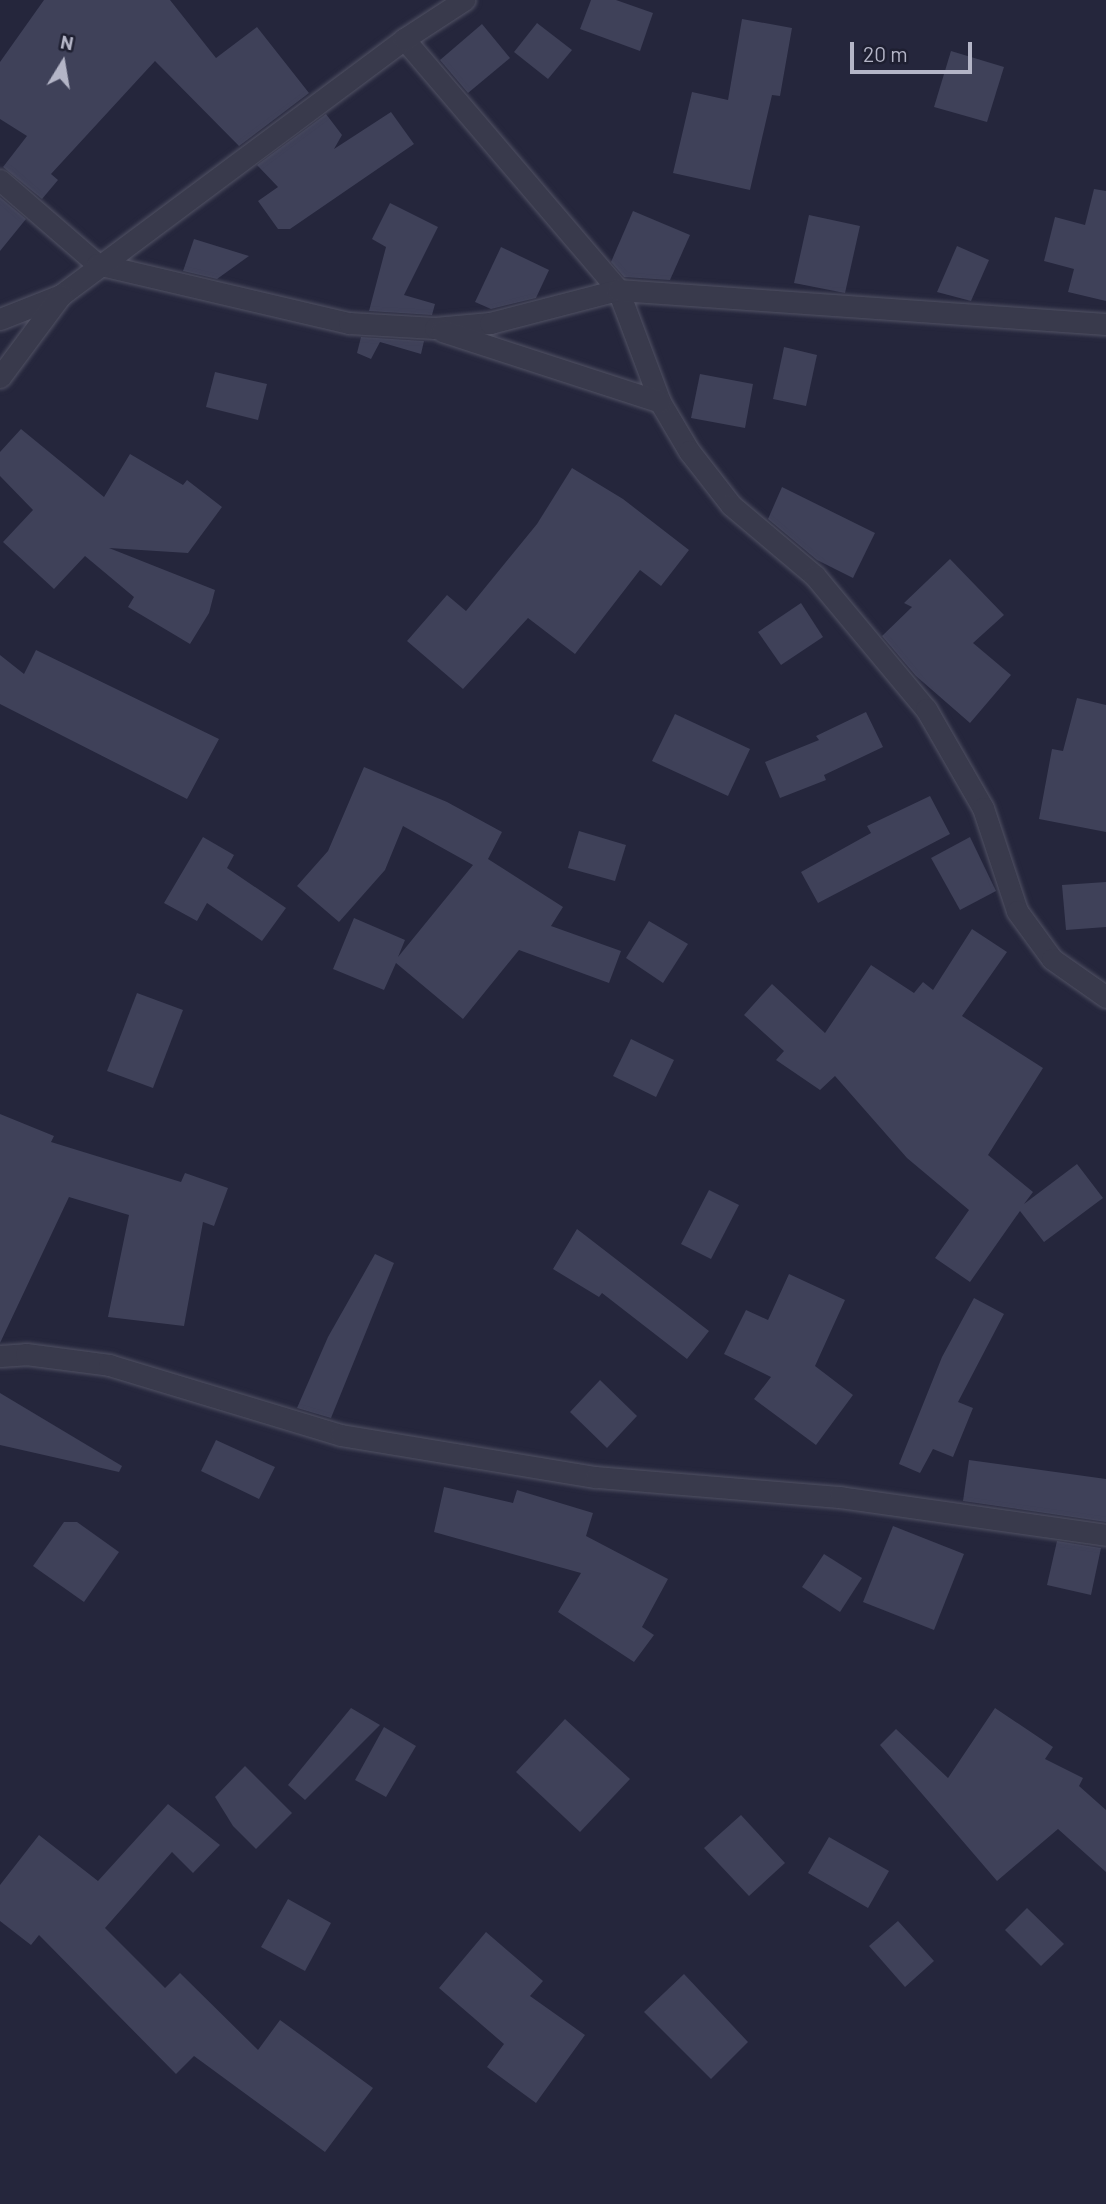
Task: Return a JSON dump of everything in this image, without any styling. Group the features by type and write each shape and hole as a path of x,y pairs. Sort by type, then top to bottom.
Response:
{"street":[{"path":"0,377 61,295 97,264 404,39 464,0"},
{"path":"404,39 618,290 660,402 689,451 731,505 815,576 926,709 984,808 1017,911 1052,959 1106,997"},
{"path":"0,180 97,264 299,314 349,323 435,328 490,323 618,290 1106,324"},
{"path":"0,319 61,295"},
{"path":"435,328 660,402"},
{"path":"0,1356 26,1354 109,1365 341,1435 596,1477 839,1497 1106,1535"}],"building":[{"path":"44,0 170,0 216,58 257,27 309,93 239,146 155,61 51,174 58,180 42,199 3,167 27,136 0,119 0,62"},
{"path":"591,0 616,0 653,13 640,51 580,29"},
{"path":"742,19 792,28 780,96 772,95 750,190 673,173 692,92 728,100"},
{"path":"537,23 572,50 548,79 514,52"},
{"path":"482,24 510,58 468,93 440,60"},
{"path":"951,51 1004,67 987,122 934,107"},
{"path":"391,112 414,144 290,229 278,229 258,201 278,187 257,165 326,114 342,135 334,149"},
{"path":"1094,189 1106,191 1106,301 1068,292 1074,269 1044,261 1055,217 1085,225"},
{"path":"0,197 26,219 0,251"},
{"path":"390,203 438,227 404,295 435,304 432,315 369,311 386,247 372,239"},
{"path":"633,211 690,235 670,280 624,277 611,262"},
{"path":"809,215 860,226 845,293 794,283"},
{"path":"194,239 249,256 217,279 183,271"},
{"path":"957,246 989,260 971,301 937,292"},
{"path":"501,247 549,270 536,298 491,309 475,302"},
{"path":"361,337 424,341 421,354 380,342 371,359 357,353"},
{"path":"784,347 817,355 806,406 773,399"},
{"path":"215,372 267,384 258,420 206,407"},
{"path":"700,374 753,384 745,428 691,418"},
{"path":"21,429 104,497 130,454 183,485 187,480 222,507 188,553 109,548 215,590 209,613 190,644 128,607 134,597 85,556 54,589 3,542 33,510 0,476 0,452"},
{"path":"572,468 623,499 689,550 661,586 640,570 575,654 528,618 463,689 407,641 447,595 466,611 537,524"},
{"path":"782,487 875,533 853,578 817,560 768,519"},
{"path":"950,559 1004,615 973,643 1011,675 970,723 916,676 882,636 912,607 904,603"},
{"path":"801,603 823,637 781,665 758,632"},
{"path":"36,650 219,739 187,799 0,704 0,655 24,674"},
{"path":"1077,698 1106,705 1106,832 1039,819 1052,749 1063,751"},
{"path":"866,712 883,747 824,775 826,780 780,798 765,762 819,740 816,736"},
{"path":"675,714 750,749 728,796 652,761"},
{"path":"364,767 447,802 502,832 488,859 563,907 551,926 621,951 609,983 519,950 463,1019 396,963 384,990 333,969 354,918 405,940 398,957 473,865 403,826 385,870 339,922 297,886 328,851"},
{"path":"930,796 950,834 818,903 801,872 871,833 867,826"},
{"path":"579,831 626,845 615,881 568,868"},
{"path":"203,837 234,855 227,868 286,908 262,941 207,903 197,921 164,903"},
{"path":"970,837 996,891 960,910 931,858"},
{"path":"1106,882 1106,927 1066,930 1062,885"},
{"path":"649,921 688,944 663,983 626,958"},
{"path":"972,929 1007,952 962,1016 1043,1068 988,1155 1033,1192 1024,1204 1077,1164 1103,1198 1044,1242 1020,1211 970,1282 935,1258 969,1210 907,1158 835,1076 820,1090 776,1060 784,1051 744,1015 772,984 825,1033 871,965 914,993 923,982 933,990"},
{"path":"137,993 183,1010 153,1088 107,1071"},
{"path":"631,1039 674,1060 656,1097 613,1076"},
{"path":"0,1114 54,1136 51,1142 181,1182 185,1173 228,1188 214,1226 203,1222 184,1326 108,1317 129,1215 69,1197 0,1343"},
{"path":"709,1190 739,1205 711,1259 681,1244"},
{"path":"577,1229 709,1331 687,1359 602,1293 599,1297 553,1269"},
{"path":"375,1254 394,1263 331,1418 297,1408 328,1337"},
{"path":"789,1274 845,1300 815,1366 853,1395 816,1445 754,1399 771,1377 724,1354 746,1310 768,1320"},
{"path":"974,1298 1004,1314 958,1402 973,1408 953,1457 933,1449 920,1473 899,1464 942,1357"},
{"path":"600,1380 637,1416 607,1448 570,1412"},
{"path":"0,1393 122,1466 119,1472 0,1445"},
{"path":"216,1440 275,1467 259,1499 201,1471"},
{"path":"969,1460 1106,1479 1106,1522 963,1501"},
{"path":"444,1487 513,1503 517,1490 593,1513 586,1536 668,1579 642,1627 654,1635 634,1662 558,1612 581,1573 434,1532"},
{"path":"64,1522 77,1522 119,1552 84,1602 33,1566"},
{"path":"893,1526 964,1554 934,1630 863,1602"},
{"path":"1057,1541 1101,1548 1091,1595 1047,1585"},
{"path":"824,1554 862,1578 840,1612 802,1587"},
{"path":"351,1708 380,1725 305,1800 288,1785"},
{"path":"995,1708 1053,1747 1045,1759 1083,1778 1079,1786 1106,1810 1106,1872 1058,1829 997,1881 880,1745 896,1729 948,1778"},
{"path":"565,1719 630,1779 580,1832 516,1772"},
{"path":"384,1727 416,1746 386,1797 355,1780"},
{"path":"245,1766 292,1813 256,1849 233,1826 215,1797"},
{"path":"168,1804 220,1845 193,1873 172,1852 105,1928 165,1988 180,1973 258,2050 280,2020 373,2088 325,2152 194,2056 176,2074 39,1935 31,1945 0,1921 0,1885 39,1835 98,1881"},
{"path":"741,1815 785,1863 749,1896 704,1848"},
{"path":"829,1837 889,1871 868,1908 808,1873"},
{"path":"288,1899 331,1923 305,1971 261,1947"},
{"path":"1027,1908 1064,1944 1041,1966 1005,1930"},
{"path":"898,1921 934,1961 905,1987 869,1946"},
{"path":"486,1932 543,1981 530,1996 585,2035 536,2103 487,2067 504,2044 439,1988"},
{"path":"684,1974 748,2042 711,2079 644,2012"}]}
